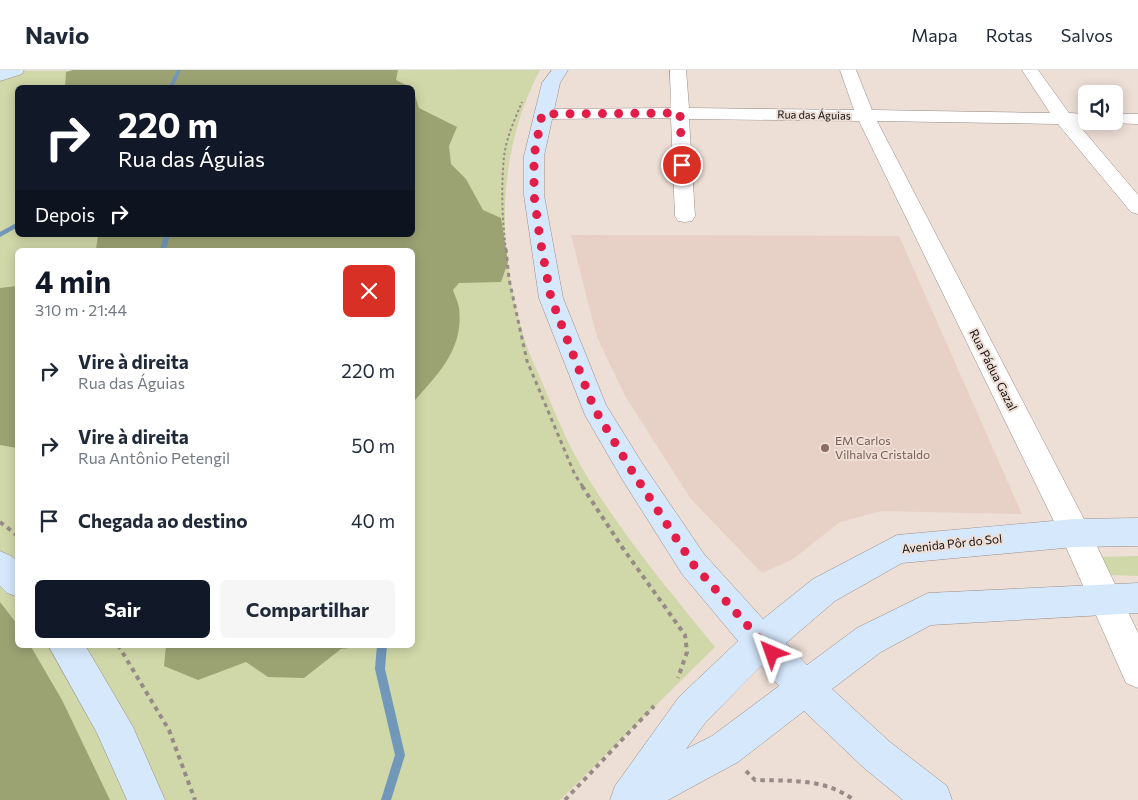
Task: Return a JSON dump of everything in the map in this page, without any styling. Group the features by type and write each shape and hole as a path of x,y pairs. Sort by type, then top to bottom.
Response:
{"main road":[{"path":"0,76 16,70"},
{"path":"560,70 551,83 542,114 534,156 534,195 551,298 594,408 632,471 693,564 761,642 805,688 877,755 933,800"},
{"name":"Avenida Pôr do Sol","path":"629,800 692,710 761,642 824,590 897,549 1075,533 1138,532"},
{"name":"Avenida Pôr do Sol","path":"629,800 725,749 869,640 928,609 1104,598 1138,598"},
{"path":"67,648 83,672 132,763 146,800"}],"street":[{"path":"678,70 684,216"},
{"name":"Rua Pádua Gazal","path":"848,70 865,116 1075,533 1138,671"},
{"path":"1030,70 1043,92 1064,119 1138,208"},
{"name":"Rua das Águias","path":"542,114 680,113 1078,119"},
{"path":"1123,119 1138,119"}],"path":[{"path":"0,522 15,534"},
{"path":"120,648 169,730 195,800"},
{"path":"565,800 657,703"}],"shaded area":[{"name":"EM Carlos Vilhalva Cristaldo","path":"571,235 899,236 1022,514 881,511 840,522 793,559 762,573 691,499 625,396 597,337"}],"green space":[{"path":"73,70 398,70 396,80 406,85 65,85 66,72"},
{"path":"540,70 526,102 515,135 508,169 505,203 505,238 509,273 525,341 564,433 588,478 633,544 715,647 560,800 71,800 0,648 0,71"},
{"path":"415,95 419,108 457,127 449,146 451,164 466,179 483,210 501,218 508,262 501,282 459,283 453,290 459,308 460,322 454,348 441,370 415,400 415,248 96,248 98,237 415,237"},
{"path":"15,286 15,448 0,445 0,288"},
{"path":"1138,556 1138,576 1107,575 1102,557"},
{"path":"0,602 15,621 15,648 32,648 62,700 110,800 0,800"},
{"path":"166,648 349,648 341,649 304,678 268,677 246,662 198,680 164,666"}],"waterway":[{"path":"172,85 179,70"},
{"path":"0,235 15,226"},
{"path":"164,248 166,237"},
{"path":"382,648 380,669 400,755 386,800"}],"place":[{"name":"EM Carlos Vilhalva Cristaldo","path":"825,448"}],"route":[{"path":"682,165 680,113 542,114 534,156 534,195 540,239 551,298 594,408 632,471 693,564 772,653"}]}
